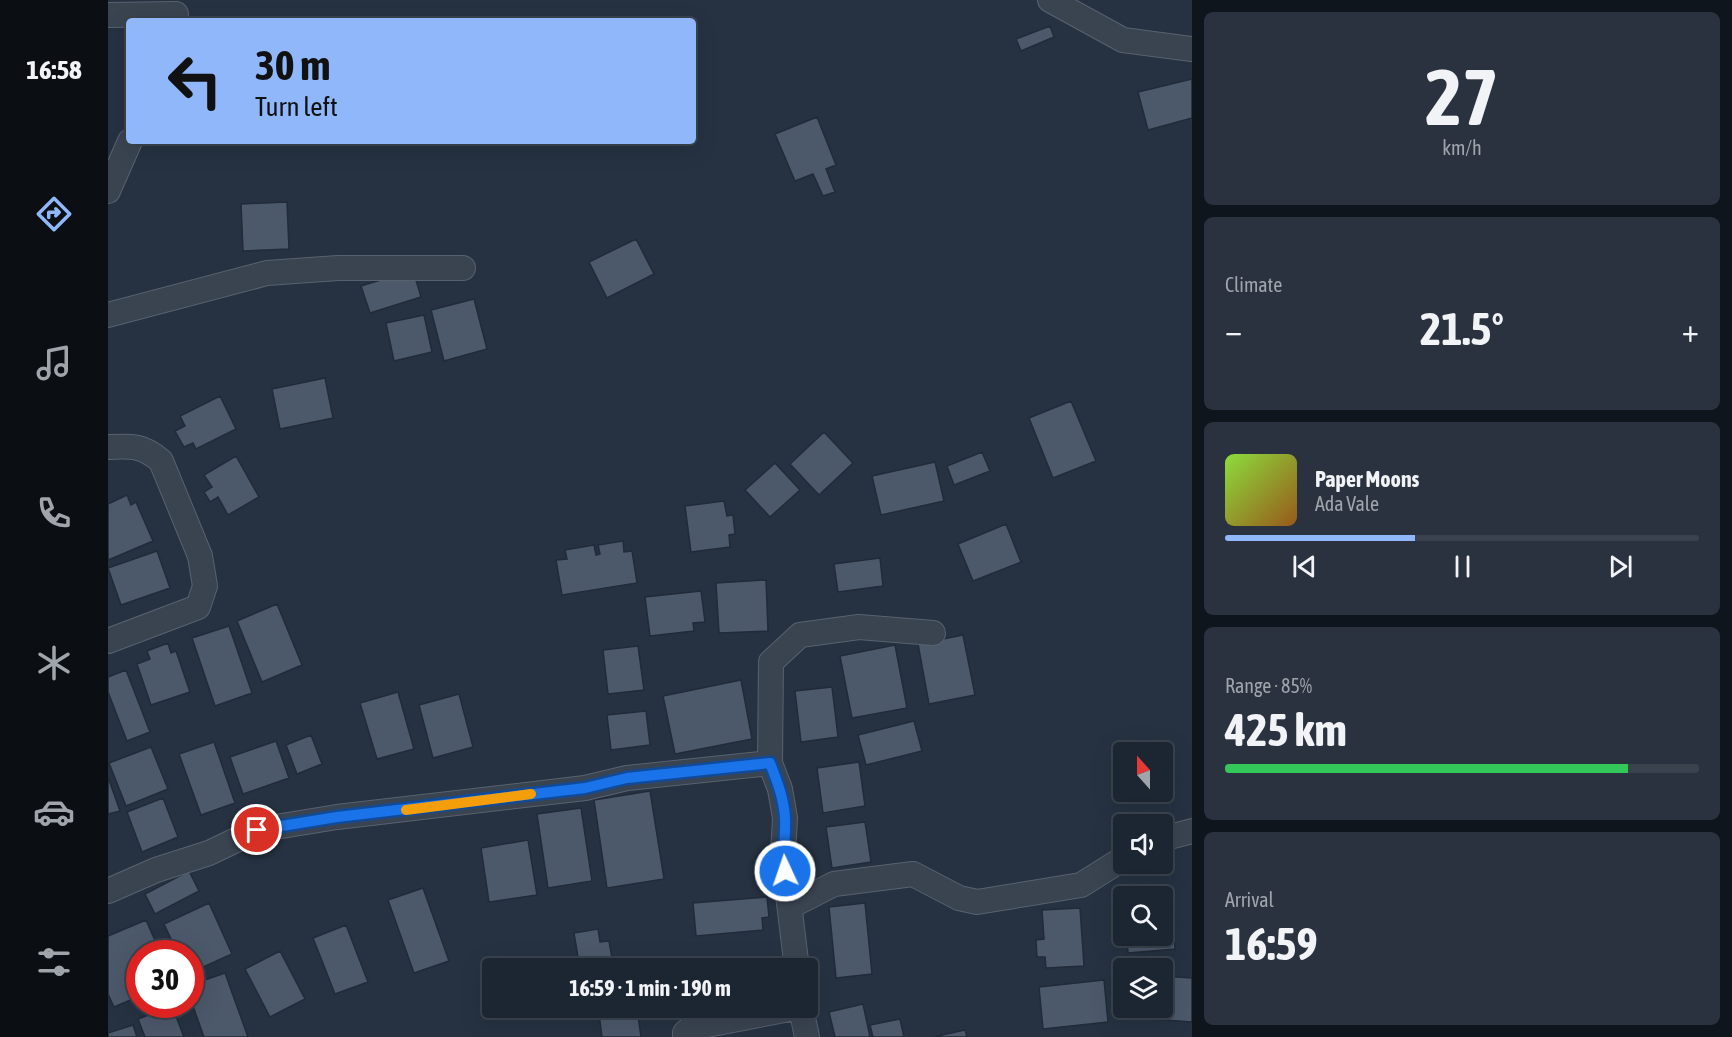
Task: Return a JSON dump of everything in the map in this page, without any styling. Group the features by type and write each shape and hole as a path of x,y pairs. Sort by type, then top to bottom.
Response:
{"street":[{"path":"1050,0 1123,40 1192,49"},
{"path":"108,15 177,12"},
{"path":"108,191 129,144"},
{"path":"108,315 267,273 338,268 462,268"},
{"path":"108,447 133,446 148,450 161,461 200,556 205,586 198,607 108,641"},
{"path":"796,958 783,854 785,818 780,789 770,763 771,662 800,635 859,627 933,633"},
{"path":"108,891 156,870 209,853 257,830 337,817 585,788 627,778 770,763"},
{"path":"1173,836 1192,831"},
{"path":"791,906 834,884 913,874 959,898 977,902 1081,885 1113,865"},
{"path":"686,1037 685,1033 691,1028 743,1018"},
{"path":"803,1018 807,1037"}],"building":[{"path":"1050,26 1054,37 1021,51 1016,39"},
{"path":"1192,79 1192,118 1148,130 1138,92"},
{"path":"817,117 836,165 826,169 835,192 823,196 813,174 795,181 775,134"},
{"path":"287,202 289,249 243,251 241,204"},
{"path":"636,239 654,274 607,298 589,262"},
{"path":"413,270 421,297 370,313 361,286"},
{"path":"474,299 487,349 444,361 431,310"},
{"path":"424,315 432,352 394,361 386,323"},
{"path":"325,378 333,418 280,429 272,389"},
{"path":"220,396 236,429 196,449 193,443 184,447 175,431 185,426 180,416"},
{"path":"1071,401 1096,461 1053,478 1029,418"},
{"path":"824,432 853,463 819,495 790,464"},
{"path":"982,452 990,471 954,485 947,466"},
{"path":"236,456 259,497 228,515 218,497 210,502 204,492 212,487 204,475"},
{"path":"935,462 944,501 881,515 872,476"},
{"path":"775,463 800,490 770,517 745,490"},
{"path":"127,495 131,505 136,502 153,541 108,560 108,504"},
{"path":"724,501 727,516 733,515 735,534 729,535 730,547 691,552 685,506"},
{"path":"1006,524 1021,562 973,581 958,544"},
{"path":"623,541 624,552 632,551 637,583 562,595 556,560 567,559 565,550 594,545 596,555 600,554 598,545"},
{"path":"157,551 170,588 121,605 108,568"},
{"path":"880,558 883,586 838,592 834,564"},
{"path":"766,580 768,631 719,633 716,583"},
{"path":"701,591 705,622 693,623 694,631 650,636 645,597"},
{"path":"277,604 302,665 262,682 237,621"},
{"path":"229,626 252,693 215,706 192,638"},
{"path":"963,635 975,695 929,704 918,644"},
{"path":"168,643 171,653 176,651 190,692 151,705 137,664 150,659 147,651"},
{"path":"895,645 907,708 852,718 840,656"},
{"path":"638,646 644,690 608,694 603,650"},
{"path":"126,670 150,732 127,741 108,692 108,677"},
{"path":"741,680 752,739 675,754 663,696"},
{"path":"832,687 838,737 801,742 795,691"},
{"path":"398,692 414,749 377,759 360,703"},
{"path":"459,694 473,747 433,758 419,705"},
{"path":"646,711 650,745 611,750 607,715"},
{"path":"914,721 922,751 866,765 858,735"},
{"path":"311,735 322,764 297,774 286,745"},
{"path":"276,741 289,778 243,794 230,757"},
{"path":"214,742 235,803 201,815 179,754"},
{"path":"151,747 168,789 126,806 109,763"},
{"path":"859,762 865,806 823,813 817,768"},
{"path":"108,777 120,811 108,814"},
{"path":"650,791 664,879 607,888 594,800"},
{"path":"163,798 178,837 142,852 127,812"},
{"path":"581,808 592,881 548,888 537,814"},
{"path":"865,822 871,862 832,868 826,827"},
{"path":"528,840 537,895 489,902 481,848"},
{"path":"189,871 199,891 155,914 145,894"},
{"path":"423,888 449,961 414,973 388,900"},
{"path":"767,897 769,917 762,918 763,930 696,936 693,903"},
{"path":"209,903 232,954 204,967 204,940 171,940 164,924"},
{"path":"865,903 872,974 836,978 829,907"},
{"path":"1080,908 1084,966 1046,968 1045,957 1037,957 1036,940 1044,939 1042,910"},
{"path":"146,920 155,940 126,940 126,1002 114,1007 108,994 108,936"},
{"path":"1173,923 1175,949 1128,953 1128,946 1173,946"},
{"path":"346,925 368,982 335,994 313,938"},
{"path":"598,929 600,942 609,941 612,958 578,958 574,933"},
{"path":"280,951 305,999 270,1017 245,969"},
{"path":"225,973 248,1037 204,1037 197,1018 204,1018 204,980"},
{"path":"1173,977 1192,978 1192,1022 1151,1019 1173,1018"},
{"path":"1104,980 1108,1022 1043,1029 1039,987"},
{"path":"863,1004 870,1037 835,1037 829,1012"},
{"path":"177,1018 184,1037 145,1037 138,1019"},
{"path":"600,1018 638,1018 641,1037 602,1037"},
{"path":"900,1019 904,1037 873,1037 870,1025"},
{"path":"133,1025 137,1037 108,1037 108,1033"},
{"path":"965,1030 967,1037 933,1037"}],"slow traffic":[{"path":"406,810 531,794"}],"route":[{"path":"257,830 337,817 585,788 627,778 770,763 780,789 785,818 783,854 785,871"}]}
